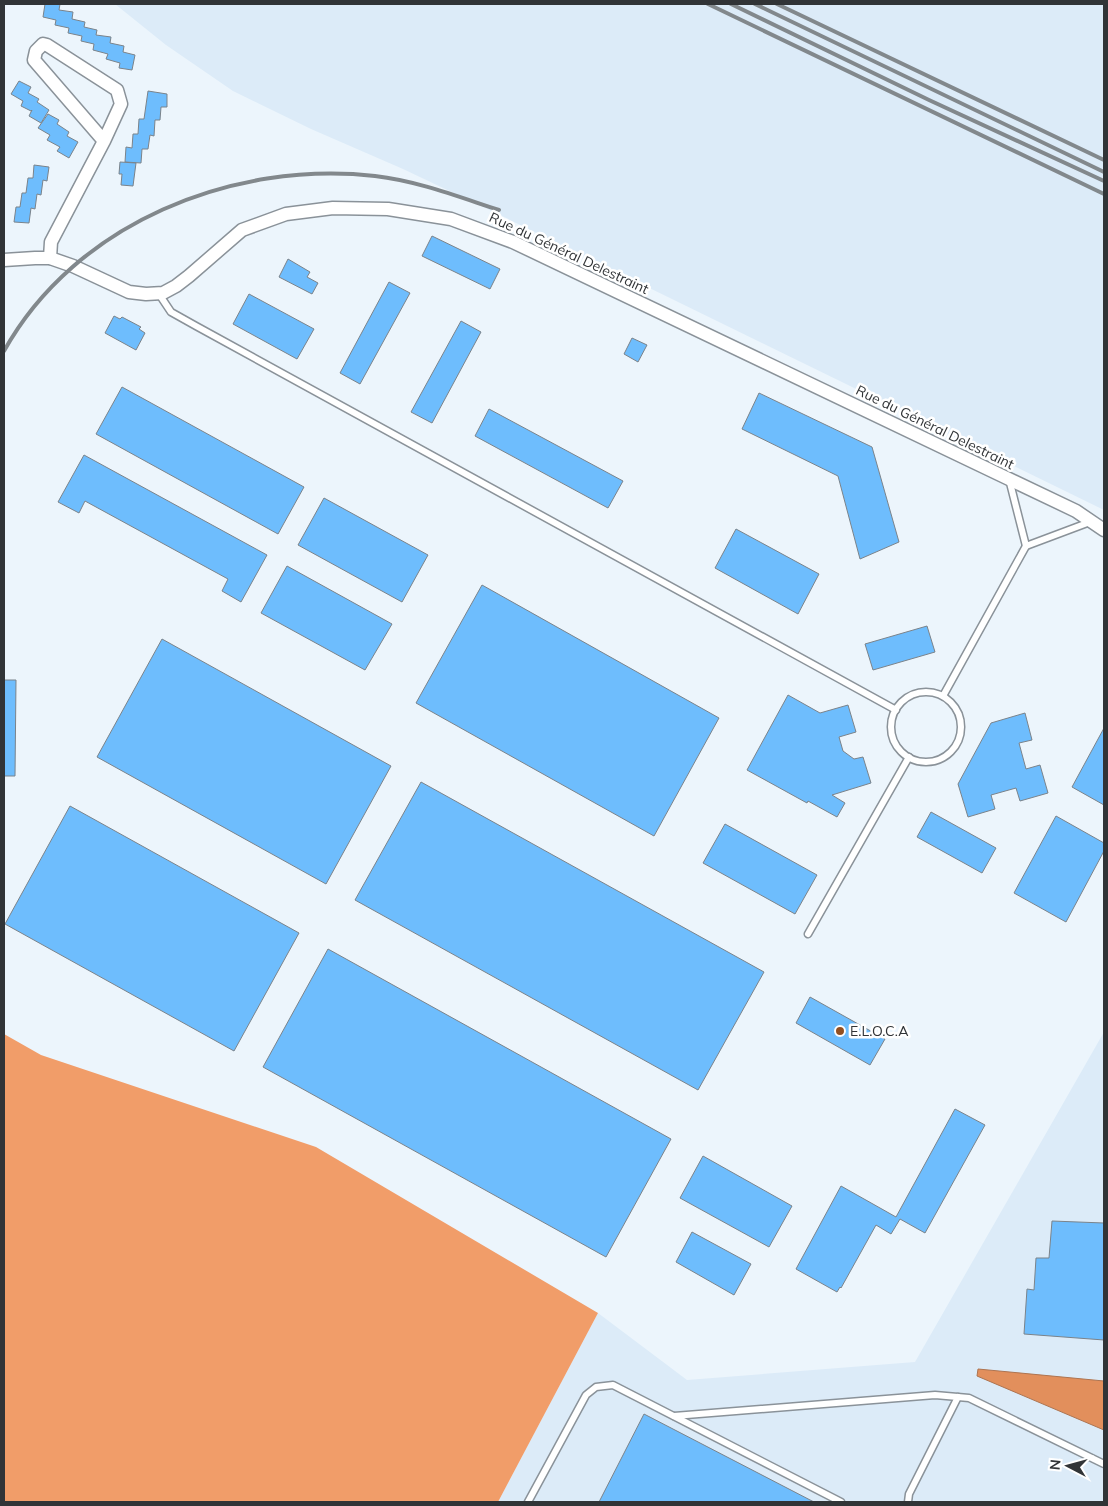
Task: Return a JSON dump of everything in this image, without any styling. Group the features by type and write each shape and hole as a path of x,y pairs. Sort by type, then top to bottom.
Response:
{"street":[{"path":"50,258 51,242 104,141 121,104 117,90 43,44 36,51 34,60 104,141"},
{"name":"Rue du Général Delestraint","path":"4,260 50,258 73,266 129,292 163,293 176,286 242,230 286,214 333,208 388,209 451,219 513,242 1076,511 1104,530"}],"lane":[{"path":"158,293 171,312 896,710"},
{"path":"1008,479 1026,546"},
{"path":"943,696 1026,546 1091,521"},
{"path":"916,693 934,693 943,696 957,710 961,724 959,739 954,748 938,760 918,760 909,757 900,750 893,736 892,720 896,710 908,697 916,693"},
{"path":"808,934 909,757"},
{"path":"528,1502 586,1395 596,1387 613,1385 841,1502"},
{"path":"674,1416 935,1395 969,1398 1104,1464"},
{"path":"908,1502 909,1494 958,1397"}],"shaded area":[{"path":"115,4 1104,4 1104,510 498,214 403,169 311,129 233,91 166,45"},
{"path":"1104,1032 1104,1502 498,1502 598,1313 687,1380 915,1362"},
{"path":"4,1034 41,1055 316,1147 598,1313 498,1502 4,1502"},
{"path":"978,1369 1104,1381 1104,1430 977,1376"}],"building":[{"path":"45,4 60,4 59,10 73,12 72,19 85,22 84,27 97,30 96,35 111,37 110,43 124,46 123,52 135,55 132,70 119,68 120,63 106,59 108,54 93,50 94,44 81,41 82,36 68,33 69,28 55,25 56,20 43,17"},
{"path":"19,81 31,87 28,93 39,99 37,102 49,110 41,123 29,116 32,110 21,106 23,101 11,94"},
{"path":"148,91 167,94 167,107 161,107 160,120 155,120 154,136 150,135 148,149 142,149 141,163 125,162 126,147 132,148 133,134 138,134 139,119 144,119"},
{"path":"48,114 59,120 57,124 69,132 67,136 78,142 69,158 57,151 60,147 47,140 50,135 38,128"},
{"path":"120,162 136,163 133,186 121,185 122,174 119,174"},
{"path":"34,165 49,167 47,181 43,180 41,195 37,194 35,209 31,208 29,223 14,222 16,207 20,207 22,193 26,193 28,178 33,178"},
{"path":"432,236 500,269 490,289 422,256"},
{"path":"288,259 310,272 307,277 318,283 312,294 279,277"},
{"path":"389,282 410,293 360,384 340,373"},
{"path":"249,294 314,329 297,359 233,324"},
{"path":"114,316 120,319 122,317 141,327 139,329 145,333 136,350 105,333"},
{"path":"461,321 481,332 432,423 411,412"},
{"path":"632,338 647,345 638,362 624,354"},
{"path":"122,387 304,487 278,534 96,434"},
{"path":"759,393 872,447 899,542 860,559 838,476 742,429"},
{"path":"489,409 623,481 608,508 475,436"},
{"path":"84,455 267,555 241,602 222,591 228,579 85,501 79,513 58,502"},
{"path":"324,498 428,555 402,602 298,545"},
{"path":"736,529 819,574 798,614 715,568"},
{"path":"287,566 392,624 365,670 261,613"},
{"path":"482,585 719,718 654,836 416,703"},
{"path":"927,626 935,652 873,670 865,644"},
{"path":"162,639 391,766 326,884 97,757"},
{"path":"4,680 16,680 15,776 4,776"},
{"path":"788,695 820,713 848,705 856,732 839,737 843,751 854,759 863,757 871,783 832,795 845,803 837,817 747,770"},
{"path":"1025,713 1032,740 1019,743 1026,769 1040,765 1048,793 1020,801 1016,788 991,795 995,809 968,817 958,784 991,723"},
{"path":"1104,728 1104,805 1072,787"},
{"path":"421,782 764,972 698,1090 355,900"},
{"path":"70,806 299,933 234,1051 5,924"},
{"path":"931,812 996,848 982,873 917,837"},
{"path":"1056,816 1104,843 1104,851 1066,922 1014,893"},
{"path":"725,824 817,875 795,914 703,863"},
{"path":"328,949 671,1139 606,1257 263,1067"},
{"name":"E.L.O.C.A","path":"810,997 885,1039 870,1065 796,1023"},
{"path":"955,1109 985,1125 925,1233 900,1219 891,1234 876,1225 837,1292 796,1269 841,1186 896,1217"},
{"path":"703,1156 792,1206 769,1247 680,1198"},
{"path":"1052,1221 1104,1223 1104,1340 1024,1334 1027,1289 1034,1290 1036,1258 1049,1258"},
{"path":"692,1232 751,1264 734,1295 676,1262"},
{"path":"644,1414 814,1502 599,1502"}],"railway":[{"path":"708,4 1104,194"},
{"path":"731,4 929,100 1104,181"},
{"path":"755,4 1104,172"},
{"path":"777,4 1104,160"},
{"path":"4,351 35,306 72,267 115,235 163,210 214,191 267,179 321,174 375,176 423,186 499,210"}],"place":[{"name":"E.L.O.C.A","path":"840,1031"}]}
